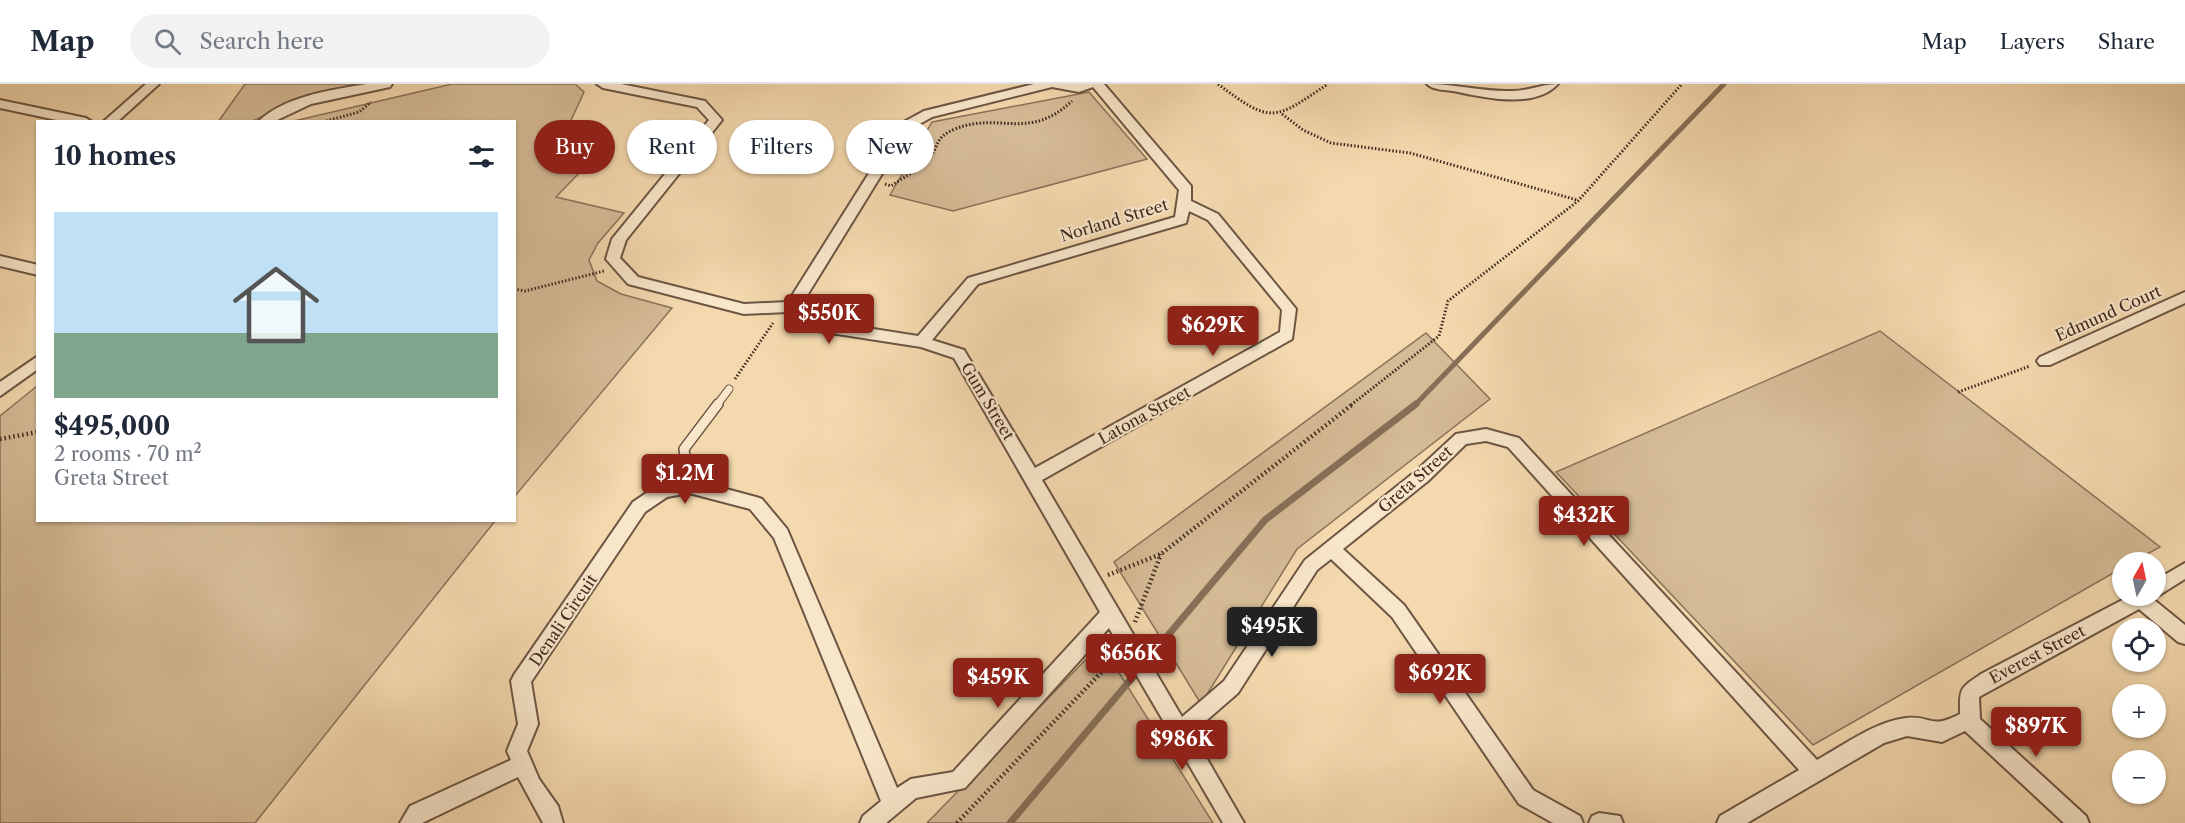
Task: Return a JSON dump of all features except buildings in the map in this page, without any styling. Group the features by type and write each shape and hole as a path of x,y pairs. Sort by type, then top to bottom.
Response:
{"street":[{"path":"111,120 153,84"},
{"path":"266,120 275,113 359,89 386,84"},
{"path":"603,84 701,104 716,120 619,239 613,259 633,281 744,309 785,307 904,127 927,114 1049,84"},
{"path":"1054,84 1079,88 1090,84"},
{"path":"1433,84 1504,96 1544,91 1552,84"},
{"name":"Norland Street","path":"922,342 973,281 1180,220 1186,189 1101,89"},
{"path":"0,104 76,120"},
{"name":"Latona Street","path":"1033,477 1287,335 1289,309 1213,217 1183,203"},
{"path":"0,261 36,270"},
{"name":"Edmund Court","path":"2045,361 2185,297"},
{"name":"Gum Street","path":"785,307 805,324 922,342 959,354 1234,823"},
{"path":"0,390 36,363"},
{"name":"Greta Street","path":"1180,730 1231,687 1311,565 1422,476 1462,438 1486,435 1513,442 1815,773"},
{"name":"Denali Circuit","path":"553,823 551,813 532,786 518,751 528,724 521,681 639,507 663,491 689,486 756,504 781,534 893,804"},
{"path":"1331,549 1398,611 1526,797 1574,823"},
{"name":"Everest Street","path":"2166,582 2185,570"},
{"name":"Everest Street","path":"1967,720 1970,719 1969,693 1988,680 2126,606"},
{"path":"2157,606 2185,636"},
{"path":"870,823 911,789 958,781 1112,612"},
{"path":"1727,823 1879,735 1907,727 1942,734 1967,720 2079,823"},
{"path":"410,823 417,813 524,764"},
{"path":"1599,823 1613,823"}],"lane":[{"path":"689,486 684,449 729,389"}],"path":[{"path":"1218,84 1262,116 1282,114 1328,84"},
{"path":"1093,580 1161,554 1439,336 1448,301 1578,201 1682,84"},
{"path":"330,120 359,112 372,102 359,89"},
{"path":"868,181 891,186 931,157 934,145 943,135 959,128 979,124 1048,122 1063,112 1072,101 1101,89"},
{"path":"1282,114 1303,130 1330,142 1410,153 1578,201"},
{"path":"516,289 525,291 620,267"},
{"path":"729,389 785,307"},
{"path":"1958,392 2045,361"},
{"path":"0,439 16,434 36,432"},
{"path":"957,823 1129,646 1161,554"}],"shaded area":[{"path":"245,84 357,84 321,92 284,105 255,120 219,120"},
{"path":"452,84 575,84 584,92 571,120 534,120 534,174 578,174 556,197 624,213 598,243 589,260 597,281 621,294 672,308 516,495 516,120 298,120"},
{"path":"1089,92 1147,159 953,211 890,195 902,174 934,174 934,122"},
{"path":"1880,331 2160,547 2151,552 2112,552 2112,574 1813,745 1556,472"},
{"path":"1426,333 1490,399 1297,549 1201,704 1114,562"},
{"path":"36,387 36,522 494,522 255,823 0,823 0,416"},
{"path":"1101,644 1213,823 927,823"}],"waterway":[{"path":"1416,404 1724,84"},
{"path":"1010,823 1265,520 1416,404"}]}
